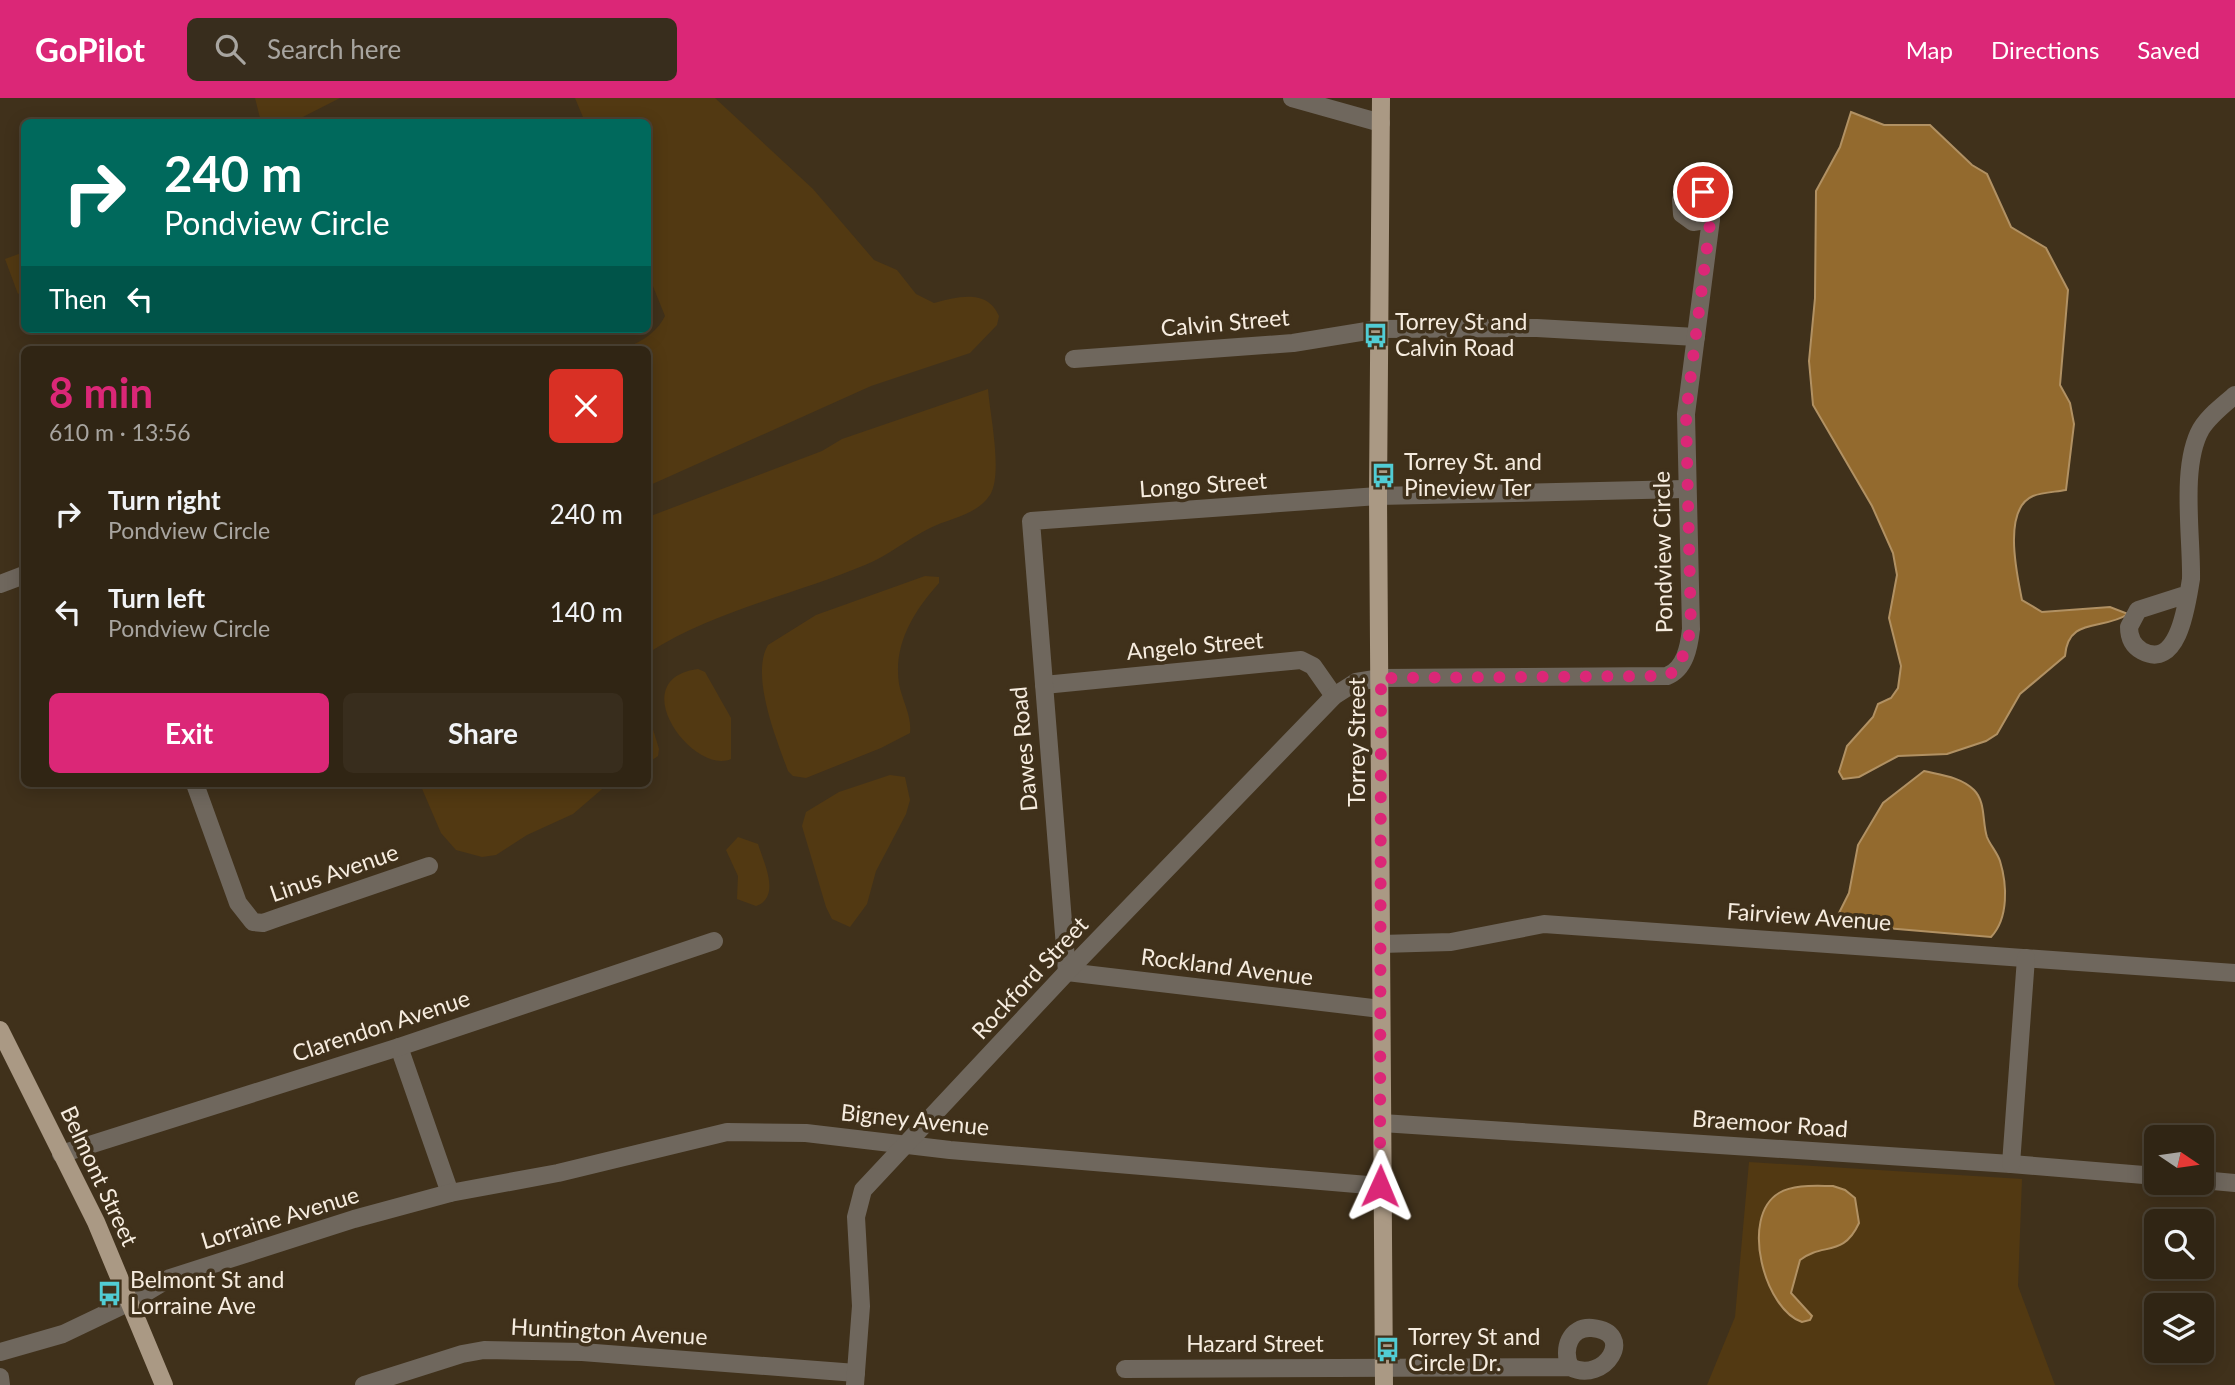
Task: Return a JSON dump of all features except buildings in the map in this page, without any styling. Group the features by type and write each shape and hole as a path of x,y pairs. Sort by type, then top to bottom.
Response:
{"main road":[{"name":"Torrey Street","path":"1381,98 1378,496 1381,678 1380,1186 1384,1377"},
{"name":"Belmont Street","path":"0,1030 96,1223 164,1385"}],"street":[{"path":"1292,98 1381,123"},
{"name":"Pondview Circle","path":"1381,678 1657,676 1675,673 1685,657 1691,629 1685,489 1686,414 1711,219"},
{"name":"Calvin Street","path":"1074,359 1293,343 1379,329 1537,328 1696,337"},
{"path":"2188,594 2194,448 2202,428 2235,395"},
{"name":"Longo Street","path":"1031,522 1378,496 1685,489"},
{"name":"Dawes Road","path":"1031,522 1067,972"},
{"path":"0,584 21,576"},
{"name":"Angelo Street","path":"1044,685 1301,660 1312,666 1334,696"},
{"name":"Rockford Street","path":"856,1379 861,1306 857,1209 868,1184 1067,972 1334,696 1356,682 1381,678"},
{"name":"Linus Avenue","path":"196,787 238,903 253,922 270,921 429,866"},
{"name":"Fairview Avenue","path":"1381,944 1451,942 1544,924 2235,973"},
{"name":"Clarendon Avenue","path":"61,1154 399,1047 714,941"},
{"path":"2011,1164 2026,958"},
{"name":"Rockland Avenue","path":"1067,972 1381,1009"},
{"path":"399,1047 450,1193"},
{"name":"Braemoor Road","path":"1381,1123 2144,1175"},
{"name":"Bigney Avenue","path":"450,1193 558,1173 727,1132 806,1133 1380,1186"},
{"path":"2214,1181 2235,1183"},
{"name":"Lorraine Avenue","path":"0,1352 63,1334 130,1302 170,1278 354,1219 450,1193"},
{"name":"Huntington Avenue","path":"364,1385 462,1354 484,1350 582,1352 856,1379"},
{"name":"Hazard Street","path":"1125,1369 1384,1377 1570,1367"},
{"path":"0,1377 1,1385"}],"shaded area":[{"path":"255,98 340,98 299,119 260,119"},
{"path":"575,98 715,98 813,189 874,260 897,270 916,294 934,303 962,297 987,301 999,316 997,325 970,353 871,386 651,485 651,346 630,346 652,333 665,316 651,281 651,119 584,119"},
{"path":"1851,112 1884,125 1930,125 1972,165 1987,174 2011,227 2046,248 2068,290 2060,385 2070,403 2074,424 2066,490 2033,496 2023,503 2018,514 2014,544 2022,600 2042,612 2110,607 2128,614 2088,626 2073,635 2065,656 2020,694 1997,734 1986,741 1947,754 1898,756 1859,777 1843,779 1839,772 1847,746 1873,717 1878,704 1891,698 1898,688 1901,666 1889,618 1897,575 1893,553 1872,506 1813,405 1809,361 1815,298 1816,191 1840,147"},
{"path":"21,253 21,292 18,294 5,259"},
{"path":"988,389 996,459 994,485 985,502 978,507 930,528 873,561 727,615 673,638 651,651 651,516 822,451 842,439"},
{"path":"925,576 939,577 939,583 921,605 907,629 899,655 899,684 908,714 910,733 881,748 806,778 793,776 788,771 767,708 762,673 763,658 768,645 816,615"},
{"path":"698,669 705,672 731,718 731,759 716,760 699,754 684,741 672,724 665,706 666,690 676,676"},
{"path":"651,723 659,749 658,756 651,761"},
{"path":"1924,771 1963,782 1978,795 1987,837 2000,861 2005,890 2004,911 1991,937 1839,924 1838,915 1849,893 1858,845 1883,803"},
{"path":"890,775 905,777 910,800 906,814 876,871 867,904 850,927 832,919 826,907 802,826 806,812 839,792"},
{"path":"421,787 604,787 573,814 527,835 496,855 482,857 456,850 441,833"},
{"path":"738,837 758,844 769,878 768,895 756,906 737,899 738,876 726,850"},
{"path":"1749,1162 2022,1179 2018,1286 2055,1385 1707,1385 1735,1317"},
{"path":"1833,1186 1845,1190 1855,1198 1859,1223 1846,1241 1800,1260 1791,1293 1812,1316 1810,1320 1802,1322 1789,1314 1777,1300 1768,1282 1759,1241 1761,1222 1767,1205 1785,1190"}],"place":[{"name":"Torrey St and Calvin Road","path":"1375,335"},
{"name":"Torrey St. and Pineview Ter","path":"1384,475"},
{"name":"Belmont St and Lorraine Ave","path":"110,1293"},
{"name":"Torrey St and Circle Dr.","path":"1388,1350"}],"route":[{"path":"1380,1186 1381,678 1667,676 1679,668 1685,657 1691,629 1685,489 1686,414 1712,204 1703,192"}]}
